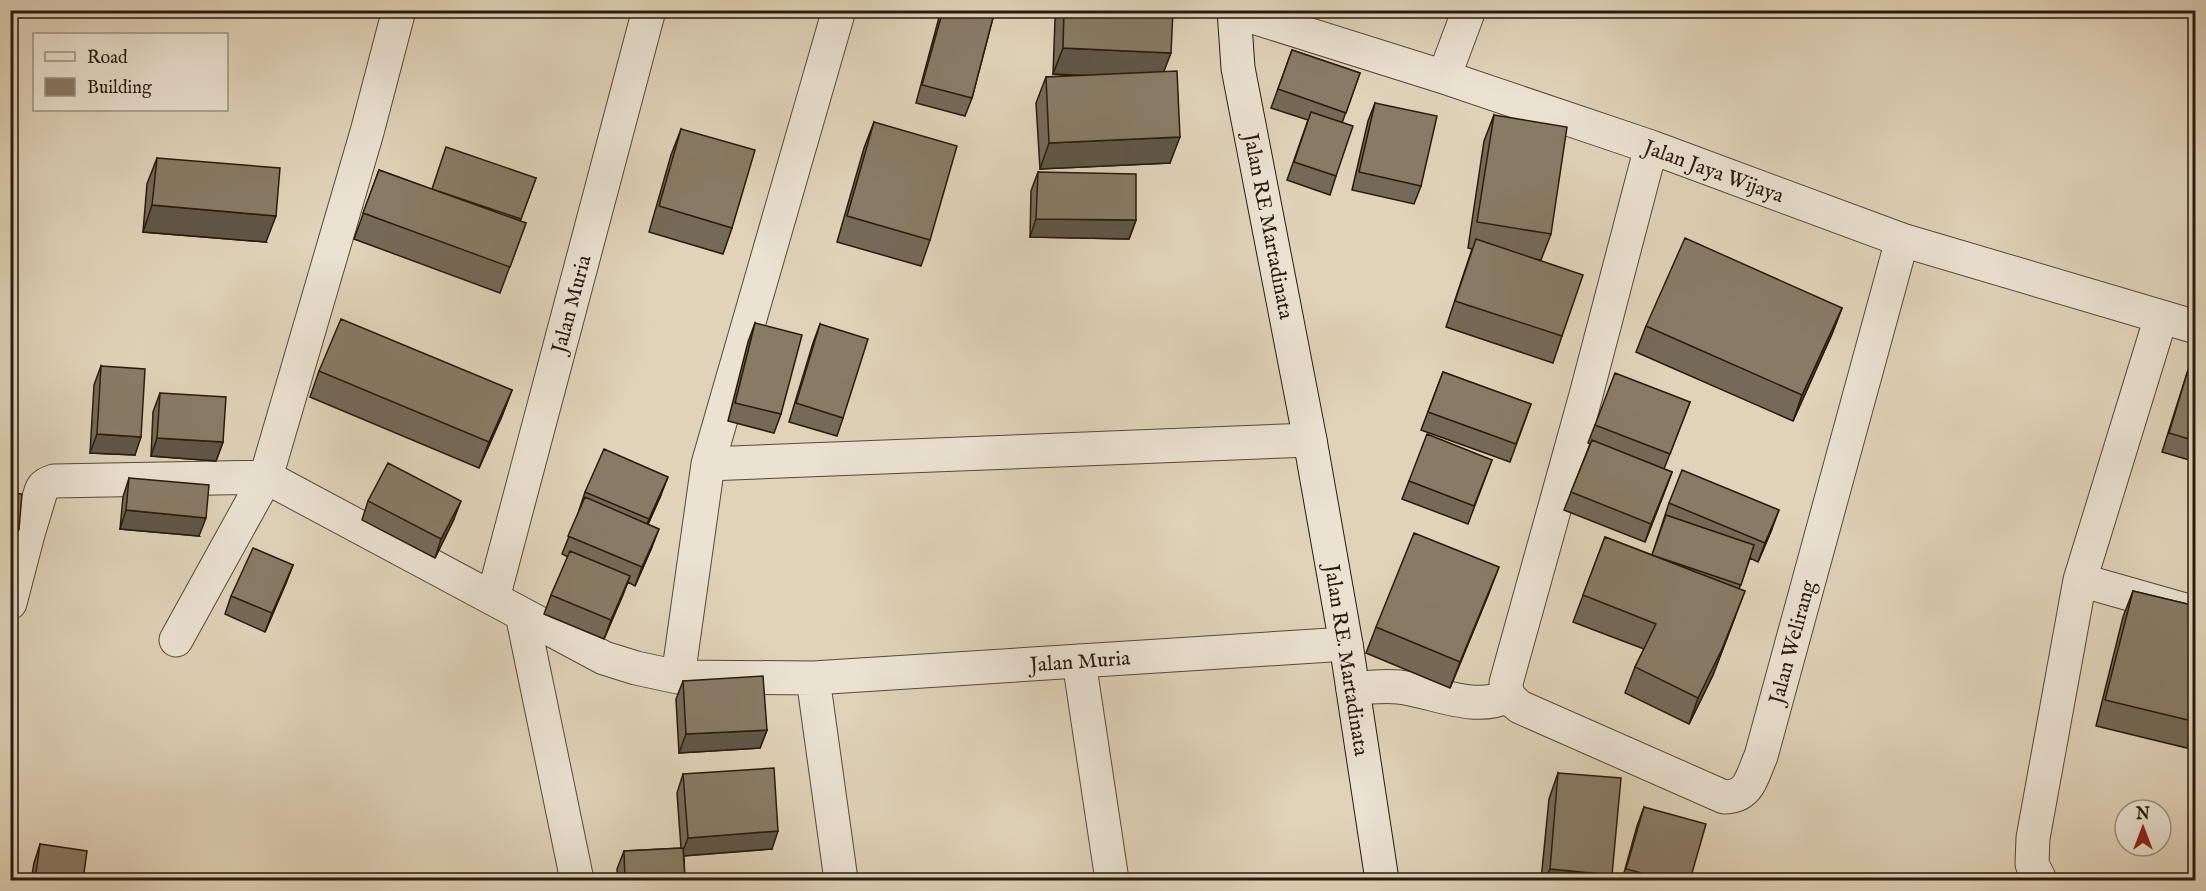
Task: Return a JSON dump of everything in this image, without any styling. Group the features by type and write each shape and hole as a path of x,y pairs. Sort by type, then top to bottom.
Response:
{"street":[{"path":"176,640 266,477 367,132 399,10"},
{"name":"Jalan Muria","path":"493,598 649,10"},
{"path":"678,677 708,464 839,10"},
{"path":"1444,77 1469,10"},
{"name":"Jalan Jaya Wijaya","path":"1234,11 1444,77 1651,147 1902,240 2196,327"},
{"name":"Jalan RE Martadinata","path":"1234,11 1238,68 1310,440"},
{"path":"1353,688 1400,687 1478,703 1501,700 1508,696 1506,683 1586,396 1651,147"},
{"name":"Jalan Welirang","path":"1508,696 1520,706 1724,797 1739,795 1745,790 1761,756 1902,240"},
{"path":"2040,880 2032,864 2033,837 2080,580 2162,317"},
{"path":"708,464 1310,440"},
{"name":"Jalan RE. Martadinata","path":"1310,440 1346,644 1382,880"},
{"path":"10,603 42,487 50,483 266,477"},
{"name":"Jalan Muria","path":"266,477 418,561 493,598 604,658 678,677 813,678 1346,644"},
{"path":"2080,580 2196,613"},
{"path":"522,614 577,880"},
{"path":"1079,661 1112,880"},
{"path":"813,678 841,880"}],"building":[{"path":"943,10 995,10 972,98 922,85"},
{"path":"1064,10 1173,10 1171,53 1063,48"},
{"path":"1292,50 1360,73 1346,113 1278,89"},
{"path":"1177,71 1180,137 1049,143 1046,77"},
{"path":"1375,103 1437,116 1421,186 1359,172"},
{"path":"1311,112 1353,126 1336,176 1294,162"},
{"path":"1494,115 1567,127 1551,234 1477,222"},
{"path":"874,122 957,146 930,240 847,216"},
{"path":"681,129 755,150 732,228 659,206"},
{"path":"446,147 536,178 521,219 432,189"},
{"path":"157,158 280,168 276,216 152,205"},
{"path":"379,170 526,223 510,267 363,213"},
{"path":"1038,172 1136,174 1136,220 1036,219"},
{"path":"1685,238 1842,308 1802,395 1646,326"},
{"path":"1476,239 1583,275 1562,336 1455,301"},
{"path":"341,319 512,390 489,442 319,371"},
{"path":"755,323 802,335 781,414 735,403"},
{"path":"820,324 868,339 843,418 796,403"},
{"path":"101,366 145,369 141,437 97,434"},
{"path":"2188,370 2196,373 2196,441 2169,433"},
{"path":"1443,372 1531,404 1516,444 1428,412"},
{"path":"1615,373 1690,402 1670,454 1595,425"},
{"path":"160,393 226,397 223,442 157,438"},
{"path":"1427,434 1492,460 1474,506 1409,481"},
{"path":"1592,440 1672,472 1651,524 1571,492"},
{"path":"604,449 668,477 649,519 585,492"},
{"path":"388,463 461,501 441,539 368,501"},
{"path":"1682,470 1779,510 1765,543 1669,503"},
{"path":"129,478 209,485 206,518 126,510"},
{"path":"10,493 22,494 19,529 10,528"},
{"path":"585,497 659,529 642,567 568,536"},
{"path":"1666,515 1754,545 1741,585 1652,555"},
{"path":"1414,533 1499,567 1460,662 1376,627"},
{"path":"1605,537 1745,591 1722,649 1698,698 1635,667 1656,624 1583,595"},
{"path":"253,548 293,565 272,613 231,596"},
{"path":"570,551 630,576 611,620 551,595"},
{"path":"2133,591 2196,606 2196,722 2105,700"},
{"path":"763,676 767,730 686,734 683,681"},
{"path":"774,768 778,831 688,838 683,774"},
{"path":"1558,773 1621,778 1612,875 1550,869"},
{"path":"1644,807 1706,824 1690,880 1668,880 1626,869"},
{"path":"40,844 87,851 83,880 35,880"},
{"path":"683,848 685,880 625,880 624,851"}]}
